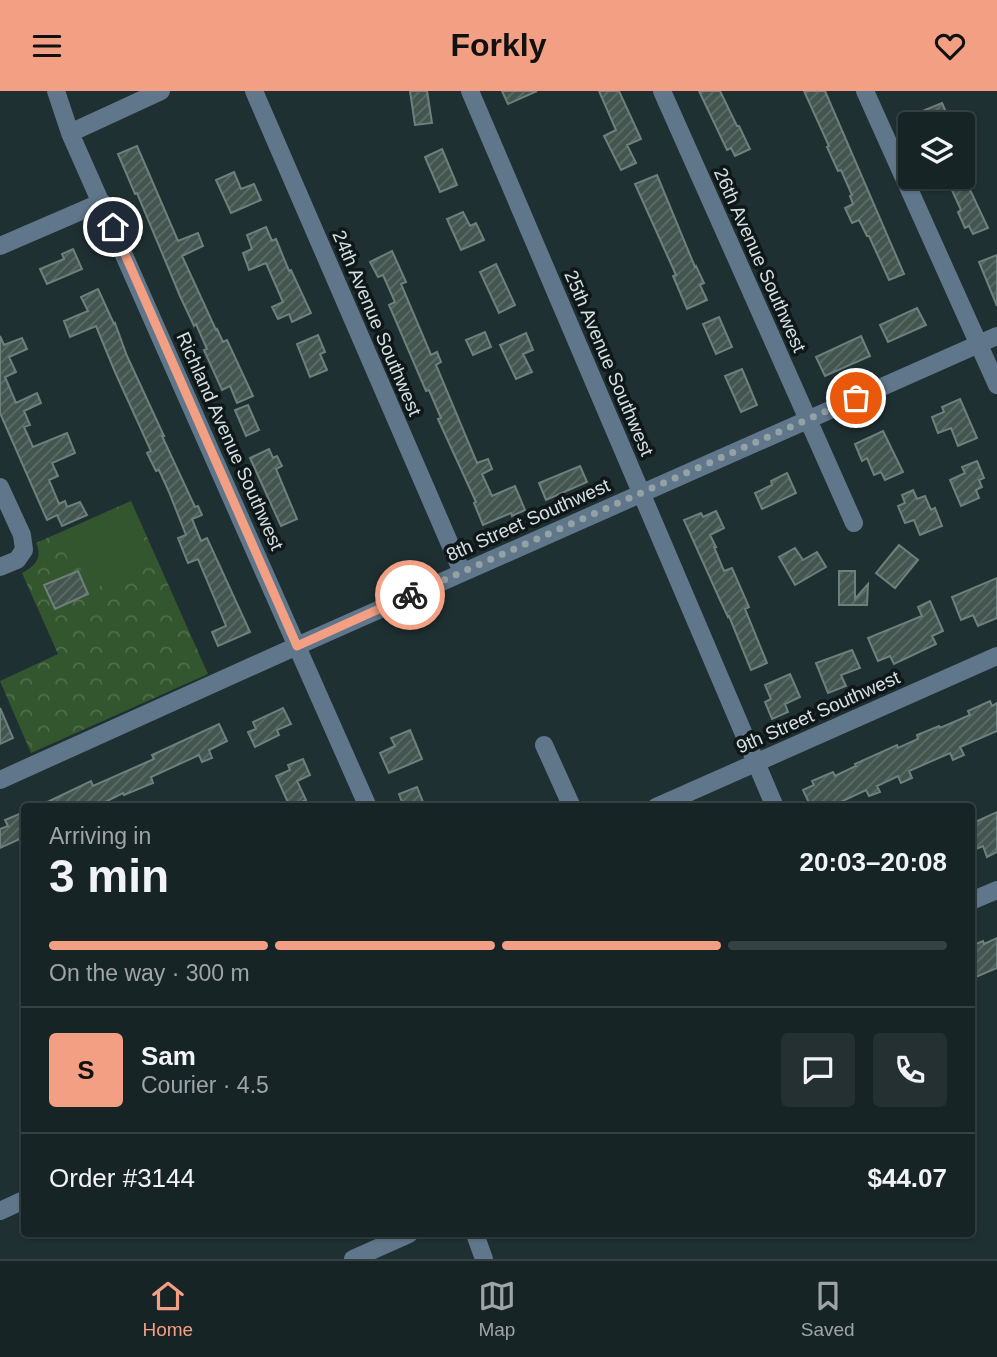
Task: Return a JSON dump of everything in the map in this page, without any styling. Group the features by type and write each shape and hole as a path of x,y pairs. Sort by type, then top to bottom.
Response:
{"street":[{"name":"Richland Avenue Southwest","path":"56,91 70,133 366,803"},
{"path":"70,133 161,91"},
{"name":"24th Avenue Southwest","path":"254,91 462,572"},
{"name":"25th Avenue Southwest","path":"470,91 773,803"},
{"name":"26th Avenue Southwest","path":"662,91 854,523"},
{"path":"865,91 997,386"},
{"path":"2,241 102,202"},
{"name":"8th Street Southwest","path":"0,780 997,336"},
{"path":"0,487 22,535 24,550 17,560 0,567"},
{"name":"9th Street Southwest","path":"665,803 997,656"},
{"path":"544,744 570,803"},
{"path":"975,899 997,890"},
{"path":"0,1211 21,1201"},
{"path":"353,1259 402,1237"},
{"path":"476,1237 485,1259"}],"green space":[{"path":"131,501 208,674 31,753 0,681 58,654 22,573 31,567 38,557 36,543"},
{"path":"128,504 154,562 91,590 79,565 72,568 57,536"}],"building":[{"path":"410,91 427,91 432,123 415,125"},
{"path":"502,91 537,91 508,104"},
{"path":"599,91 619,91 641,139 627,145 636,163 621,170 604,136 616,130"},
{"path":"699,91 720,91 750,149 735,156 731,148 727,150"},
{"path":"804,91 825,91 904,274 889,280 859,220 852,223 845,208 853,204 852,195 841,170 838,171"},
{"path":"942,103 946,112 920,112"},
{"path":"137,146 178,241 198,233 203,246 182,256 216,330 223,342 227,340 253,396 237,403 230,386 222,390 196,324 194,326 180,296 118,154"},
{"path":"442,149 457,185 440,192 425,157"},
{"path":"234,172 241,189 254,184 261,200 231,213 216,180"},
{"path":"657,175 704,283 700,285 707,300 687,309 673,276 676,275 635,184"},
{"path":"951,189 970,189 988,228 973,234 969,226 965,228 958,212 961,210"},
{"path":"463,212 470,226 476,223 484,240 461,250 447,219"},
{"path":"266,227 272,241 276,239 311,313 292,322 289,314 278,319 272,307 283,302 266,263 249,270 243,253 252,249 247,235"},
{"path":"73,249 82,269 47,284 40,269 64,259 62,254"},
{"path":"392,251 406,282 401,284 431,355 437,352 441,362 436,365 477,463 488,459 492,469 482,474 492,496 515,486 525,510 483,525 474,503 476,502 438,419 441,418 429,390 426,391 389,305 395,302 383,275 378,277 370,262"},
{"path":"997,255 997,306 979,262"},
{"path":"496,264 515,305 499,313 480,272"},
{"path":"98,289 162,436 195,507 198,506 202,515 192,519 201,541 207,538 250,632 218,646 212,632 226,626 198,559 188,563 178,538 186,535 159,470 156,471 147,453 151,451 96,326 70,337 64,321 88,311 81,297"},
{"path":"917,308 926,325 888,342 880,325"},
{"path":"719,317 732,347 716,354 703,324"},
{"path":"485,332 491,347 473,355 466,340"},
{"path":"526,333 533,350 523,354 532,372 516,379 500,345"},
{"path":"318,335 325,352 320,354 327,370 310,377 297,344"},
{"path":"0,336 4,345 22,338 27,349 9,357 16,372 5,377 16,403 37,393 41,403 24,411 30,425 24,427 33,447 67,433 75,453 52,463 58,476 49,480 59,504 65,501 67,507 80,502 87,515 62,526 57,515 47,520 0,413"},
{"path":"861,336 870,356 825,376 816,357"},
{"path":"742,369 757,405 741,412 725,376"},
{"path":"960,399 977,438 958,446 951,428 938,433 932,417 944,412 942,407"},
{"path":"248,405 259,430 246,436 235,410"},
{"path":"883,431 903,472 885,480 881,472 874,475 867,458 862,461 855,444"},
{"path":"269,449 273,458 277,456 282,466 276,469 297,519 281,526 250,458"},
{"path":"977,461 984,478 979,480 982,487 976,490 979,498 961,506 950,480 965,473 962,467"},
{"path":"580,466 587,482 546,500 539,483"},
{"path":"787,473 796,493 762,509 755,493 772,485 771,481"},
{"path":"913,490 917,499 925,496 931,510 935,508 942,526 920,535 914,520 905,523 898,506 905,503 902,495"},
{"path":"716,511 724,528 710,535 714,547 724,571 732,568 749,607 745,609 767,663 751,670 684,520 701,513 703,517"},
{"path":"899,545 918,560 895,588 876,573"},
{"path":"795,548 803,560 817,552 826,567 795,585 779,557"},
{"path":"78,571 88,594 55,609 44,585"},
{"path":"839,571 855,571 855,599 868,584 867,605 839,605"},
{"path":"997,578 997,618 978,626 973,615 961,620 952,597"},
{"path":"930,601 943,631 932,636 936,644 894,664 890,656 878,661 868,638 922,616 918,607"},
{"path":"852,650 860,668 841,675 846,686 828,693 816,663"},
{"path":"790,674 800,697 785,704 788,712 772,719 765,702 771,699 765,685"},
{"path":"990,701 992,706 997,703 997,731 960,747 964,755 953,760 950,753 909,771 912,778 901,783 898,776 877,786 880,792 869,796 866,790 838,803 809,803 803,790 814,785 812,781 833,772 835,776 897,745 898,748 918,739 917,735 970,715 968,711"},
{"path":"0,708 13,738 0,744"},
{"path":"283,708 291,724 277,730 279,735 255,747 248,732 256,729 253,722"},
{"path":"219,724 227,741 209,750 212,758 202,762 199,755 151,777 153,783 103,803 45,803 91,781 93,786 154,759 152,755"},
{"path":"410,730 422,759 389,773 380,753 395,746 391,738"},
{"path":"303,759 310,775 297,781 306,800 299,803 288,803 276,776 290,770 288,765"},
{"path":"417,787 423,803 402,803 399,794"},
{"path":"997,812 997,852 987,857 983,846 975,849 975,822"},
{"path":"21,813 21,838 0,848 0,829 8,826 5,820"},
{"path":"997,938 997,968 975,977 975,944 983,941 984,944"}],"way so far":[{"path":"410,595 856,398"}],"route":[{"path":"113,227 297,646 410,595"}]}
